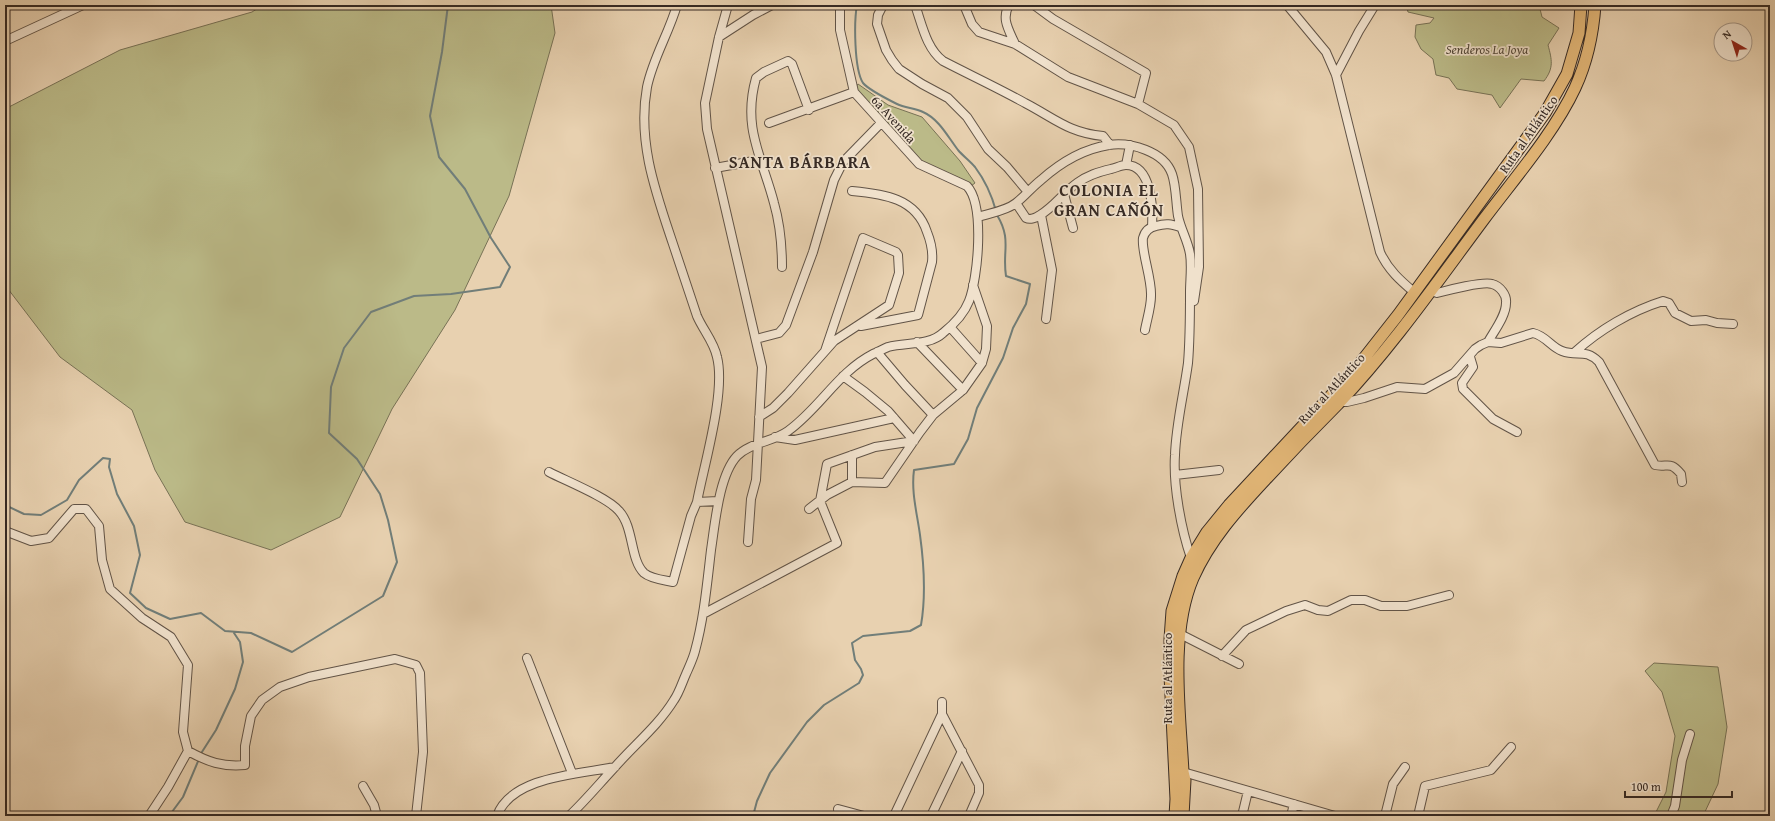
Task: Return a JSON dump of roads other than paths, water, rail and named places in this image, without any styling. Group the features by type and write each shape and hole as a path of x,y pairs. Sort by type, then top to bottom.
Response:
{"highway":[{"name":"Ruta al Atlántico","path":"1176,816 1170,639 1172,611 1183,576 1191,558 1207,532 1228,505 1354,371 1415,293 1545,113 1567,74 1579,33 1581,5"},
{"name":"Ruta al Atlántico","path":"1183,816 1185,780 1183,772 1179,698 1180,634 1184,604 1193,578 1211,543 1254,492 1339,402 1379,357 1432,291 1558,118 1575,89 1587,58 1593,27 1595,5"}],"street":[{"path":"5,41 83,5"},
{"path":"549,472 606,501 618,510 626,521 637,561 644,573 653,578 673,582 691,516 697,502 716,410 719,378 718,357 712,342 702,328 697,316 651,176 646,152 644,112 651,72 657,53 666,38 677,5"},
{"path":"728,5 719,37 705,103 707,129 715,168 762,366 756,480 751,499 748,542"},
{"path":"719,37 753,15 772,5"},
{"name":"6a Avenida","path":"840,5 840,30 854,92 923,167 967,186 970,189 981,216 973,285"},
{"path":"883,5 878,14 877,24 886,50 892,60 899,69 948,98 966,117 988,148 1007,167 1028,192"},
{"path":"915,5 930,46 935,55 943,61 1025,103 1070,129 1083,133 1103,136 1110,145"},
{"path":"964,5 972,24 979,32 1015,44 1068,77 1138,104 1174,125 1189,147 1198,189 1199,267 1190,332"},
{"path":"1009,5 1005,12 1005,20 1015,44"},
{"path":"1034,5 1053,19 1146,73 1138,104"},
{"path":"1287,5 1326,52 1336,75 1380,252 1385,263 1392,272 1415,293"},
{"path":"1336,75 1359,31 1375,5"},
{"path":"782,267 782,246 774,203 753,139 752,96 756,78 764,72 788,61 792,64 809,110"},
{"path":"770,123 809,110 854,92"},
{"path":"756,339 779,333 786,325 813,252 834,180 847,158 881,123"},
{"path":"981,216 1008,208 1068,159 1091,149 1110,145 1130,145 1161,157 1172,173 1180,227 1186,237 1190,254 1190,332 1188,362 1177,427 1175,476 1185,542 1191,558"},
{"path":"1126,165 1130,145"},
{"path":"715,168 759,160"},
{"path":"1016,203 1029,220 1041,215 1076,183 1094,173 1126,165 1137,168 1142,174 1150,193 1153,213 1152,227"},
{"path":"852,191 878,193 913,208 924,223 933,255 918,315 855,327"},
{"path":"1064,194 1073,228"},
{"path":"1041,215 1052,270 1046,319"},
{"path":"1145,330 1152,297 1150,275 1143,240 1146,231 1152,227 1164,223 1180,227"},
{"path":"759,418 773,408 788,393 825,350 840,336 890,305 899,273 898,254 896,252 863,238 825,350"},
{"path":"1432,291 1437,293 1482,283 1492,283 1498,287 1504,294 1506,302 1504,313 1488,342"},
{"path":"569,816 651,731 675,699 695,653 703,614 718,501 730,468 736,458 742,451 786,432 809,415 848,370 877,352 887,347 927,341 941,336 955,323 968,302 973,285"},
{"path":"809,509 827,495 852,482 885,483 933,415 963,390 982,363 986,349 987,326 973,285"},
{"path":"1575,352 1588,340 1624,317 1663,301 1669,303 1674,313 1691,321 1706,320 1717,323 1733,324"},
{"path":"950,327 982,363"},
{"path":"1339,402 1364,398 1397,387 1425,389 1454,373 1470,357 1475,349 1488,342 1501,342 1533,333 1546,339 1560,351 1588,354 1599,362 1655,465 1660,466 1669,464 1676,467 1681,474 1682,482"},
{"path":"917,342 963,390"},
{"path":"877,352 933,415"},
{"path":"1470,357 1473,367 1462,383 1463,389 1493,419 1517,432"},
{"path":"843,376 866,392 894,418 914,441"},
{"path":"774,437 795,440 894,418"},
{"path":"703,614 837,543 820,501 827,464 875,447 914,441"},
{"path":"852,455 852,482"},
{"path":"1175,476 1219,470"},
{"path":"697,502 718,501"},
{"path":"5,531 31,541 49,538 74,509 86,509 99,526 102,560 110,589 142,618 171,638 188,665 183,732 191,753 204,760 228,766 245,765 245,746 250,716 262,700 280,687 309,677 395,659 416,666 420,673 423,752 416,816"},
{"path":"1222,656 1246,630 1286,611 1305,605 1318,610 1328,611 1351,600 1364,600 1381,606 1407,606 1449,595"},
{"path":"1180,634 1239,664"},
{"path":"528,658 572,773"},
{"path":"894,816 942,714 942,702"},
{"path":"942,714 979,785 979,793 969,816"},
{"path":"1671,816 1675,806 1682,760 1690,734"},
{"path":"1418,816 1425,786 1490,770 1511,747"},
{"path":"931,816 962,751"},
{"path":"149,816 191,753"},
{"path":"1385,816 1393,784 1405,766"},
{"path":"497,816 499,810 512,796 530,786 562,775 615,767"},
{"path":"1183,772 1334,816"},
{"path":"363,786 374,805 377,816"},
{"path":"1242,816 1248,791"},
{"path":"1292,816 1294,804"},
{"path":"838,809 864,816"}],"waterway":[{"path":"5,505 24,514 41,515 67,500 79,480 103,458 110,459 109,467 117,494 134,526 140,555 130,593 146,608 170,619 201,613 225,631 251,633 292,652 383,596 397,562 388,520 380,494 357,459 329,433 331,387 344,348 371,312 414,296 451,294 500,287 510,267 491,238 465,189 439,157 430,116 442,52 448,5"},
{"path":"857,5 855,22 856,56 863,83 874,92 893,102 920,111 934,119 958,150 978,172 987,188 996,211"},
{"path":"753,816 757,801 770,773 807,722 824,705 859,683 863,675 855,660 852,643 863,636 910,631 921,625 924,603 923,557 914,494 914,470 954,464 968,439 977,408 1003,358 1013,328 1026,304 1030,284 1006,276 1006,246 1004,232 997,215"},
{"path":"200,755 216,730 235,689 243,662 240,642 234,633"},
{"path":"169,816 183,797 199,759"}],"district":[{"name":"SANTA BÁRBARA","path":"800,162"},
{"name":"COLONIA EL GRAN CAÑÓN","path":"1109,200"}],"park label":[{"name":"Senderos La Joya","path":"1487,49"}]}
